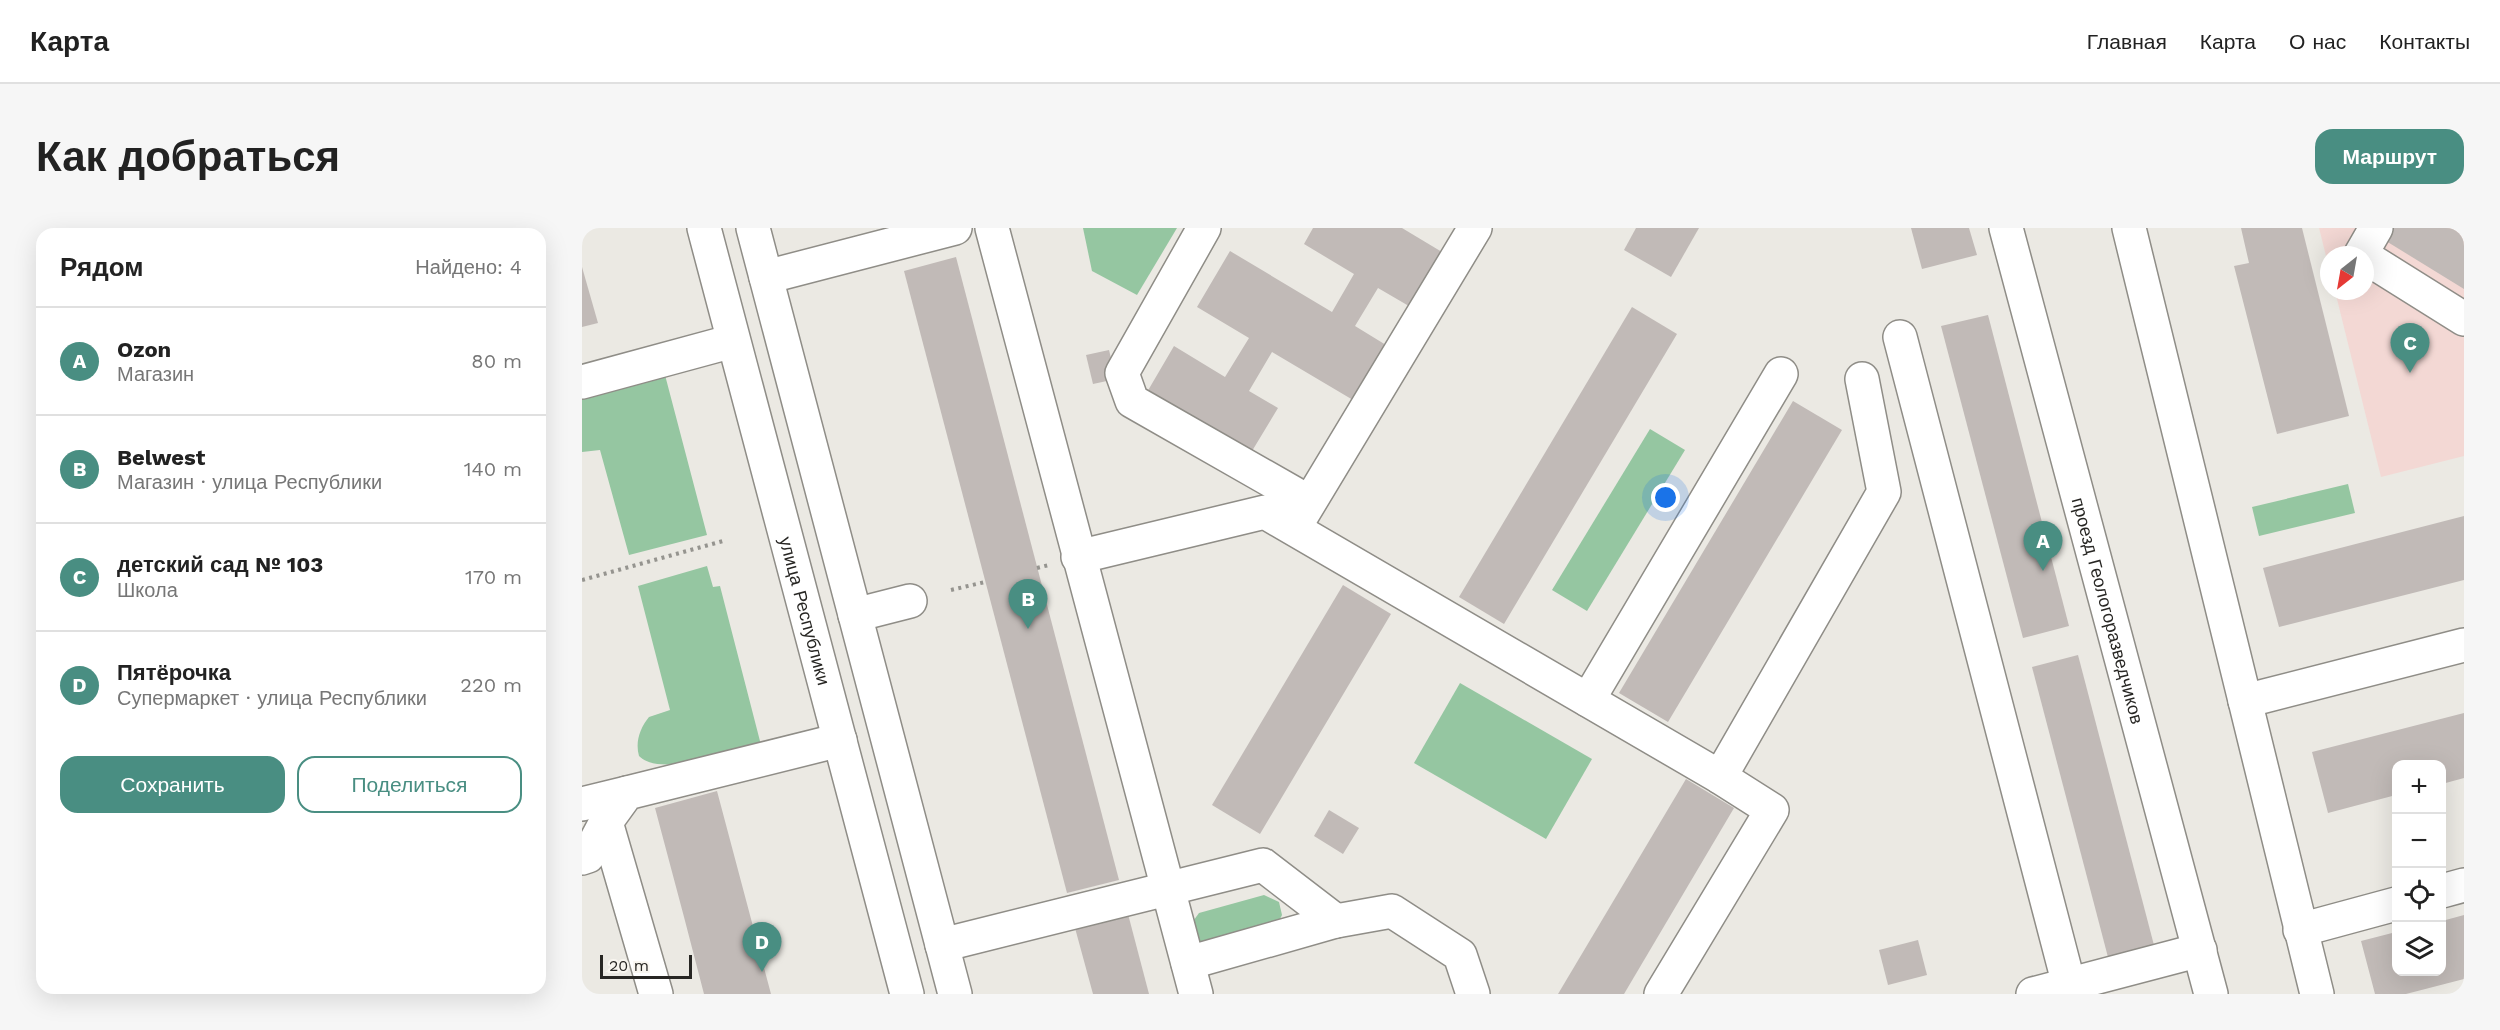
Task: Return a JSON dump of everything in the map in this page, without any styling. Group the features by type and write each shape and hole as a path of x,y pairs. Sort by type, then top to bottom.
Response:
{"main road":[{"name":"улица Республики","path":"704,228 907,994"},
{"path":"753,228 955,994"},
{"path":"766,277 955,228"},
{"path":"992,228 1192,979 1336,921 1392,911 1460,955 1473,994"},
{"path":"1204,228 1122,373 1132,400 1301,515 1588,700 1772,810 1661,994"},
{"path":"1301,515 1475,228"},
{"name":"проезд Геологоразведчиков","path":"2006,228 2211,994"},
{"path":"2129,228 2317,994"},
{"path":"2366,246 2376,228"},
{"path":"2374,262 2464,319"},
{"path":"1900,337 2069,985"},
{"path":"582,382 733,341"},
{"path":"1588,700 1781,374"},
{"path":"1720,777 1884,492 1862,379"},
{"path":"1078,557 1265,512 1301,515"},
{"path":"855,615 910,601"},
{"path":"2245,700 2464,645"},
{"path":"594,813 627,793 840,740"},
{"path":"582,858 588,856 594,813"},
{"path":"594,813 656,994"},
{"path":"942,945 1263,865 1336,921"},
{"path":"2446,890 2464,885"},
{"path":"2300,930 2392,905"},
{"path":"2033,994 2200,950"}],"path":[{"path":"582,580 723,541"},
{"path":"951,590 985,582"}],"shaded area":[{"path":"2319,228 2464,228 2464,456 2381,477 2337,300 2374,300 2374,246 2324,246"}],"green space":[{"path":"1083,228 1177,228 1137,295 1092,271"},
{"path":"665,375 707,535 629,555 600,450 582,452 582,398"},
{"path":"1650,429 1685,450 1587,611 1552,590"},
{"path":"2348,484 2355,513 2259,536 2252,507"},
{"path":"707,566 713,587 720,586 761,745 680,764 649,762 639,756 638,740 641,730 649,717 670,710 638,586"},
{"path":"1460,683 1592,759 1546,839 1414,763"},
{"path":"1264,895 1279,902 1282,915 1276,927 1208,945 1196,939 1191,924 1199,913"}],"building":[{"path":"1313,228 1402,228 1447,255 1414,309 1378,288 1355,326 1386,345 1353,400 1272,352 1249,391 1278,408 1246,461 1143,399 1174,346 1225,377 1249,338 1197,307 1230,251 1332,312 1354,274 1304,244"},
{"path":"1636,228 1699,228 1671,277 1624,250"},
{"path":"1911,228 1969,228 1977,255 1922,269"},
{"path":"2241,228 2302,228 2349,416 2277,434 2234,266 2249,263"},
{"path":"2393,228 2464,228 2464,289 2386,241"},
{"path":"956,257 1119,880 1067,893 904,271"},
{"path":"582,267 598,323 582,327"},
{"path":"1632,307 1677,334 1504,624 1459,597"},
{"path":"1988,315 2069,626 2023,638 1941,326"},
{"path":"1109,350 1116,379 1093,384 1086,355"},
{"path":"1793,401 1842,430 1668,722 1619,693"},
{"path":"2464,516 2464,580 2279,627 2263,568"},
{"path":"1343,585 1391,614 1260,834 1212,805"},
{"path":"2078,655 2155,949 2109,961 2032,667"},
{"path":"2464,713 2464,778 2446,783 2446,760 2392,760 2392,796 2328,813 2312,752"},
{"path":"1686,779 1734,808 1624,994 1558,994"},
{"path":"717,791 771,994 704,994 655,808"},
{"path":"1329,810 1359,828 1343,854 1314,836"},
{"path":"1128,914 1149,994 1093,994 1075,928"},
{"path":"2464,915 2464,979 2406,994 2375,994 2361,941 2392,933 2392,976 2446,976 2446,920"},
{"path":"1918,940 1927,975 1888,985 1879,950"}],"place":[{"name":"детский сад № 103","path":"2410,373"},
{"name":"Ozon","path":"2043,571"},
{"name":"Belwest","path":"1028,629"},
{"name":"Пятёрочка","path":"762,972"}]}
